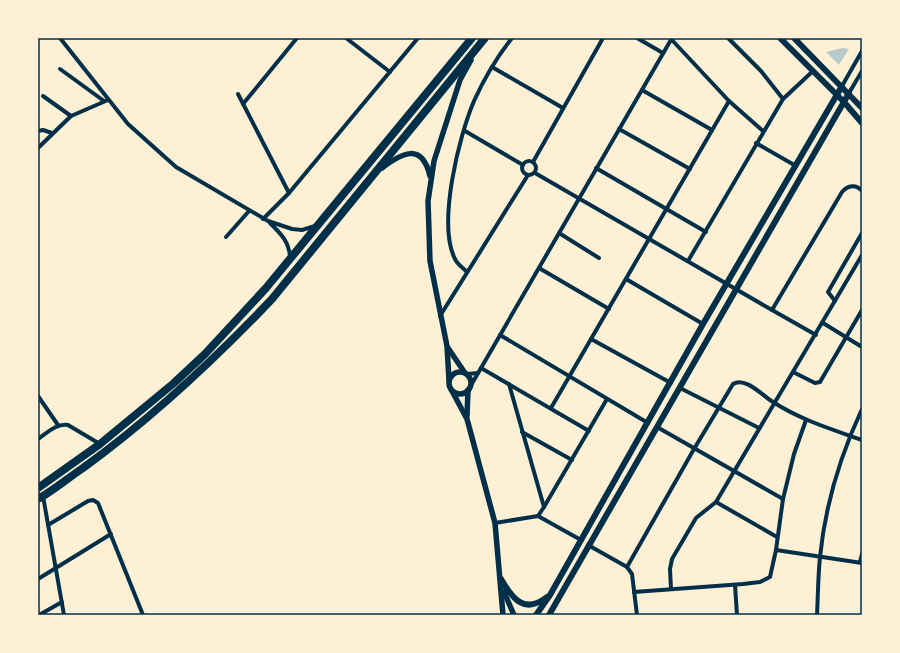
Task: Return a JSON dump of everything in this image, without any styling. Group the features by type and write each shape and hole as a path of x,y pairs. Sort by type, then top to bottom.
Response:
{"highway":[{"path":"38,488 100,444 174,383 205,354 266,288 472,38"},
{"path":"40,498 107,451 142,423 211,362 272,300 485,38"}],"main road":[{"path":"780,38 844,102 862,123"},
{"path":"794,38 862,108"},
{"path":"536,615 550,595 672,383 703,324 842,86"},
{"path":"549,615 588,545 738,290 849,93"},
{"path":"501,579 510,595 526,605 537,603 550,595"}],"street":[{"path":"60,38 106,101 128,124 176,167 268,221 292,229 302,230 319,224"},
{"path":"243,104 297,38"},
{"path":"346,38 390,72"},
{"path":"263,218 289,193 418,38"},
{"path":"467,272 455,261 452,252 448,219 454,169 474,102 492,67 512,38"},
{"path":"533,162 603,38"},
{"path":"637,38 663,53"},
{"path":"452,390 462,394 469,388 672,38 729,101 763,131"},
{"path":"728,38 761,71 783,99"},
{"path":"476,49 460,80 434,161 430,179 428,201 430,261 446,346 449,380 452,390 467,419 495,523 504,615"},
{"path":"842,86 862,51"},
{"path":"492,67 563,108"},
{"path":"60,68 106,101"},
{"path":"688,261 783,99 813,71"},
{"path":"849,93 862,71"},
{"path":"642,90 712,130"},
{"path":"238,94 289,193"},
{"path":"43,96 71,116"},
{"path":"38,148 71,116 106,101"},
{"path":"551,408 729,101"},
{"path":"619,129 690,169"},
{"path":"38,131 43,130 52,133"},
{"path":"465,131 523,165"},
{"path":"756,143 796,166"},
{"path":"375,174 394,159 409,154 422,158 427,164 430,179"},
{"path":"523,165 526,162 533,162"},
{"path":"533,162 536,166 535,173"},
{"path":"523,165 522,170 528,176"},
{"path":"596,168 706,232"},
{"path":"440,316 528,176 535,173"},
{"path":"535,173 816,335"},
{"path":"772,310 842,192 850,186 856,186 862,191"},
{"path":"226,237 249,211"},
{"path":"268,221 285,238 290,250 290,258"},
{"path":"559,233 599,258"},
{"path":"835,301 828,292 860,240 862,234"},
{"path":"671,589 670,569 672,559 696,518 716,502 862,256"},
{"path":"539,268 609,309"},
{"path":"626,279 703,324"},
{"path":"793,372 815,383 820,382 862,310"},
{"path":"823,323 862,347"},
{"path":"500,335 648,423"},
{"path":"591,338 672,383"},
{"path":"446,346 470,378 467,419"},
{"path":"481,368 589,431"},
{"path":"449,380 455,372 473,375 478,373"},
{"path":"627,567 694,448 733,384 737,382 744,382 774,402 806,420 862,440"},
{"path":"509,384 544,507"},
{"path":"680,388 759,428"},
{"path":"38,396 58,425"},
{"path":"538,516 607,399"},
{"path":"817,615 820,556 832,498 850,436 862,409"},
{"path":"634,592 735,585 767,580 772,574 783,499 794,454 806,420"},
{"path":"38,438 58,425 68,425 100,444"},
{"path":"657,427 783,499"},
{"path":"522,432 572,460"},
{"path":"40,498 48,525 57,568 64,615"},
{"path":"48,525 88,501 93,500 98,503 143,615"},
{"path":"716,502 777,537"},
{"path":"495,523 538,516 581,540"},
{"path":"38,579 111,534"},
{"path":"588,545 627,567 632,572 637,615"},
{"path":"776,550 861,562 862,554"},
{"path":"735,585 737,615"},
{"path":"502,588 514,615"},
{"path":"40,615 62,602"}],"shaded area":[{"path":"843,48 849,49 839,65 826,52"}]}
